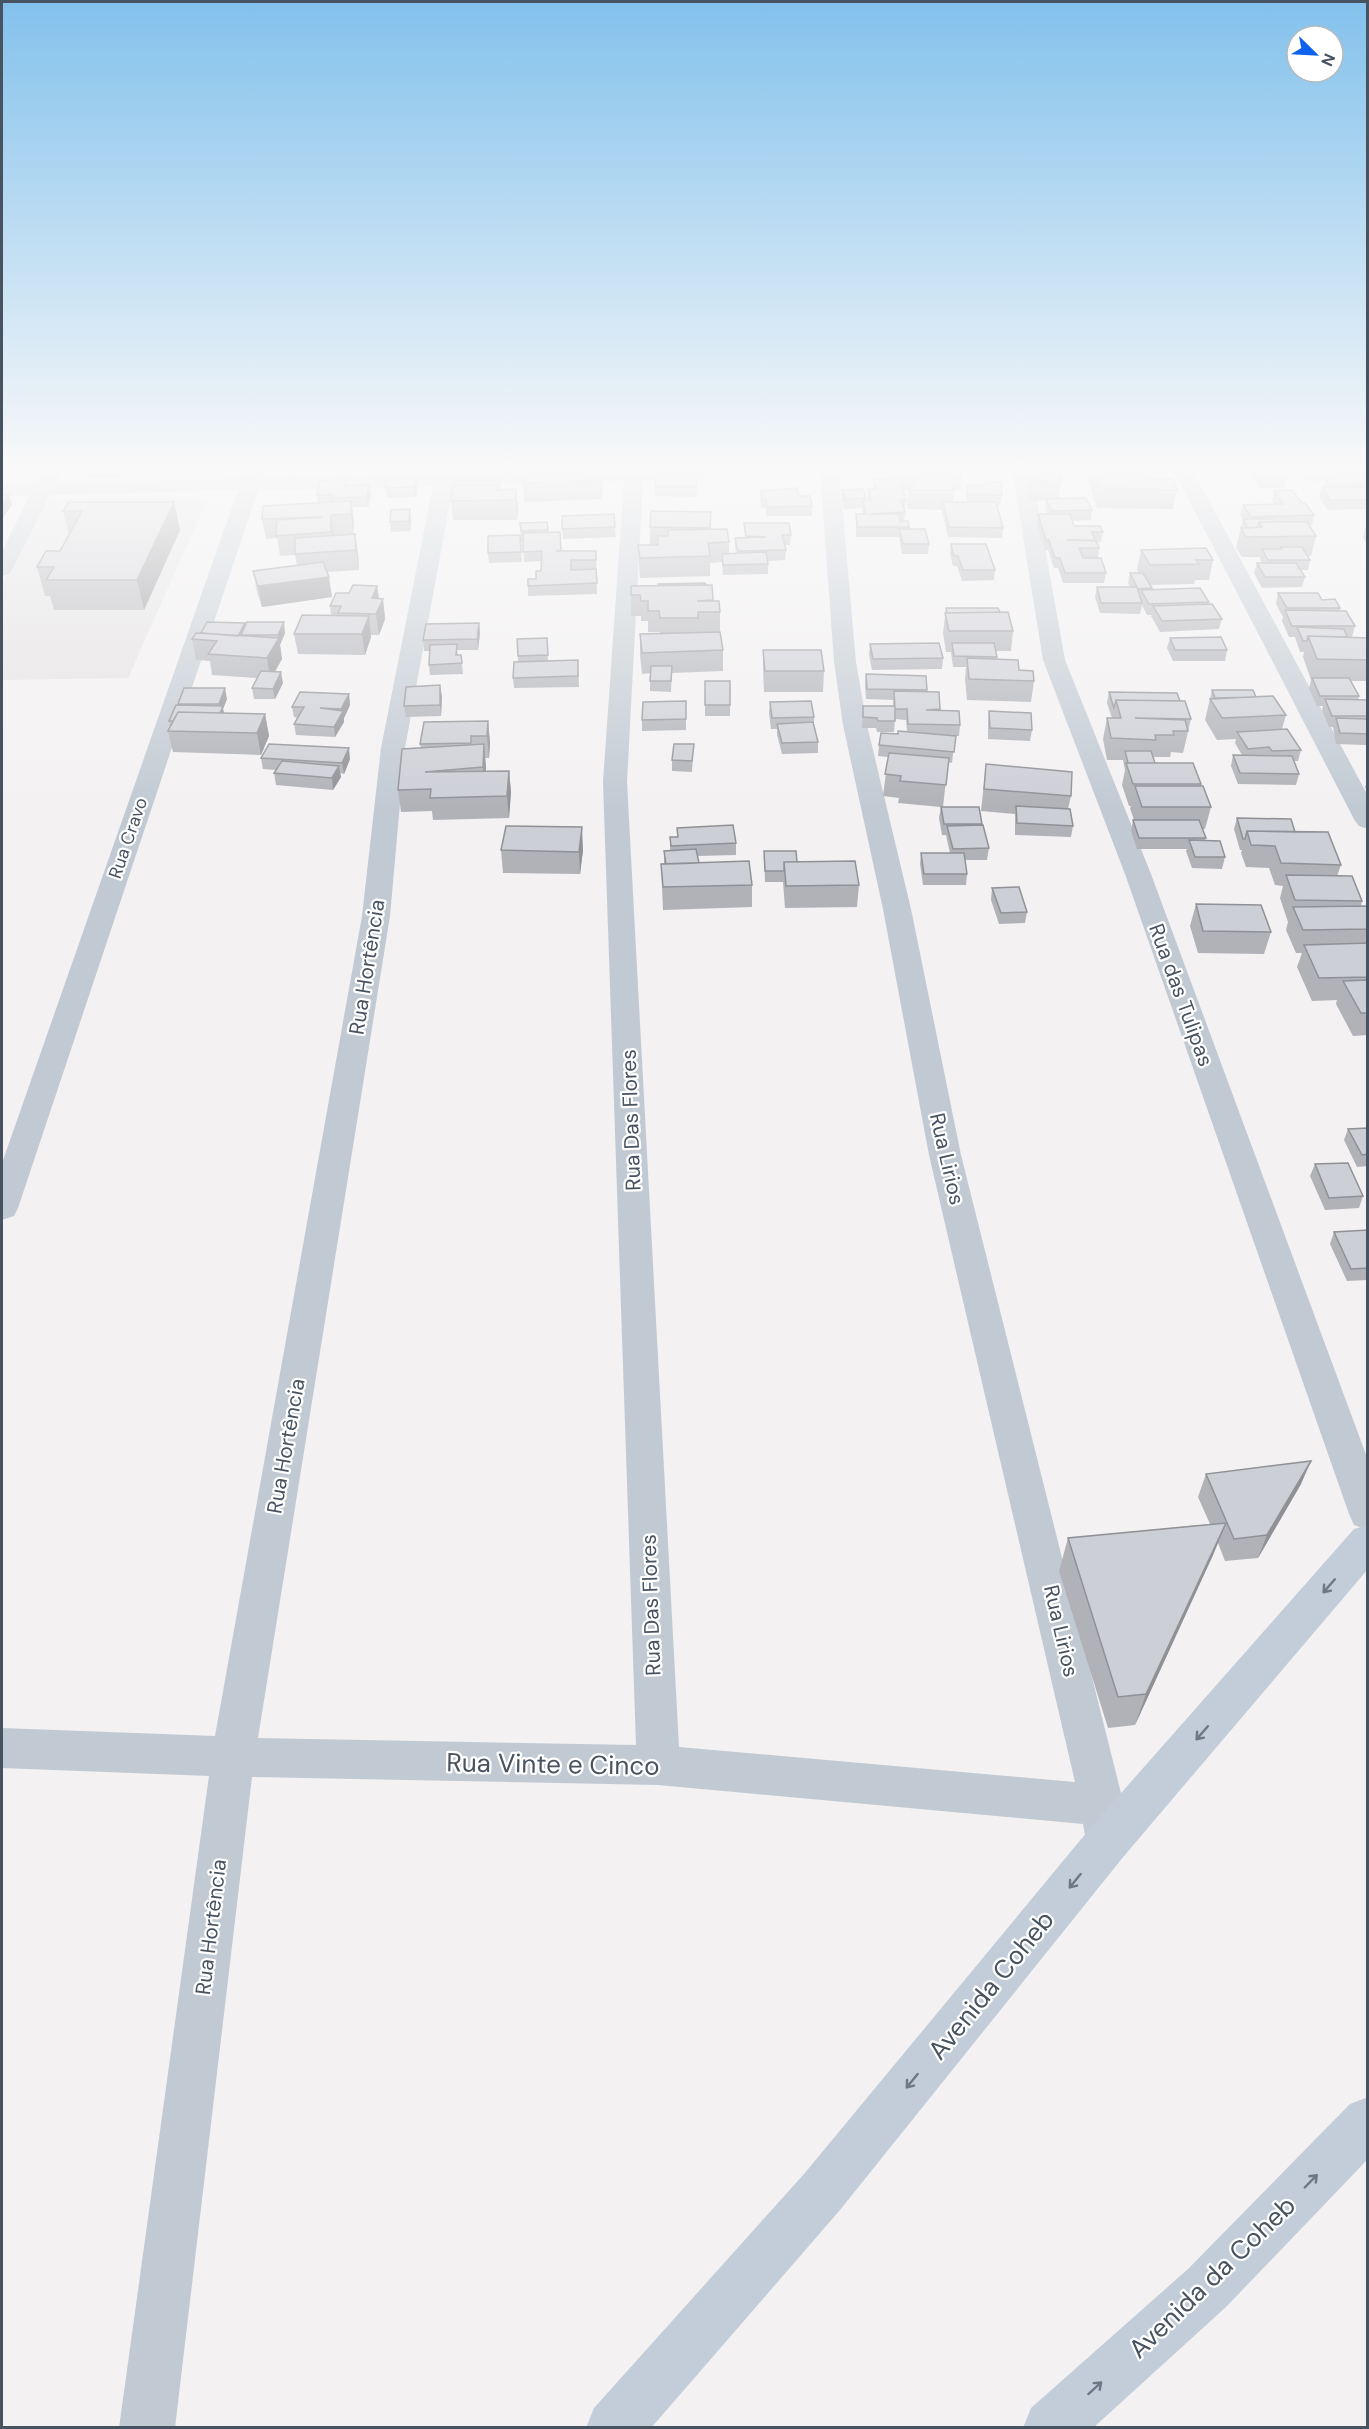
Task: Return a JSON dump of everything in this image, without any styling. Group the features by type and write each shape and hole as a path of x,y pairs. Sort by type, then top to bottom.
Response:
{"main road":[{"name":"Avenida Coheb","path":"614,2427 822,2192 1105,1823 1368,1541"},
{"name":"Avenida da Coheb","path":"1052,2427 1207,2288 1368,2122"}],"street":[{"name":"Rua Cravo","path":"2,1208 216,582"},
{"name":"Rua Hortência","path":"147,2427 233,1757 376,916 393,748 424,582"},
{"name":"Rua Das Flores","path":"627,582 615,782 658,1765"},
{"name":"Rua Lirios","path":"839,582 845,662 855,725 897,909 945,1155 1105,1823"},
{"name":"Rua das Tulipas","path":"1041,582 1054,660 1138,874 1368,1514"},
{"path":"1242,582 1368,821"},
{"name":"Rua Vinte e Cinco","path":"2,1748 233,1757 658,1765 1105,1823"}],"shaded area":[{"path":"3,582 171,582 128,678 2,680"}],"building":[{"path":"257,582 287,582 258,586"},
{"path":"528,582 597,583 528,586"},
{"path":"1135,582 1149,582 1152,588 1138,589"},
{"path":"705,583 706,585 658,585 658,584"},
{"path":"353,585 377,586 372,598 383,599 376,614 338,613 341,606 330,606 336,593 349,593"},
{"path":"712,585 713,600 697,601 719,601 720,612 698,612 698,618 660,618 659,611 648,611 648,601 641,601 640,595 631,595 631,586"},
{"path":"1097,587 1137,587 1142,603 1101,603"},
{"path":"1200,588 1209,602 1149,604 1141,590"},
{"path":"1278,593 1318,593 1322,600 1335,599 1340,608 1287,608"},
{"path":"1212,604 1222,619 1162,621 1153,606"},
{"path":"946,608 998,608 1000,612 947,613"},
{"path":"1285,610 1346,611 1355,626 1292,626"},
{"path":"1008,612 1013,631 949,631 945,613"},
{"path":"302,615 369,616 362,634 294,634"},
{"path":"207,622 245,623 238,636 201,633"},
{"path":"247,622 284,622 278,635 241,635"},
{"path":"479,623 477,639 423,640 426,624"},
{"path":"1297,627 1344,629 1347,637 1308,636 1307,641 1303,641"},
{"path":"720,632 723,650 642,653 640,634"},
{"path":"196,633 279,638 267,658 208,654 217,641 192,639"},
{"path":"1308,636 1368,638 1368,660 1317,659"},
{"path":"1221,637 1227,650 1175,650 1170,638"},
{"path":"547,638 548,655 518,656 517,639"},
{"path":"939,643 943,658 873,659 870,644"},
{"path":"952,643 994,643 997,657 954,656"},
{"path":"457,644 456,655 461,655 462,663 429,665 430,645"},
{"path":"763,650 821,650 824,671 765,671"},
{"path":"967,658 1018,660 1019,670 1033,671 1034,681 969,679"},
{"path":"578,660 578,676 513,678 514,662"},
{"path":"651,666 672,666 671,681 650,681"},
{"path":"261,671 281,672 273,689 252,688"},
{"path":"866,674 926,676 927,690 867,689"},
{"path":"1312,678 1349,678 1359,696 1320,696"},
{"path":"705,681 730,681 730,705 705,705"},
{"path":"440,685 440,705 404,706 406,687"},
{"path":"184,688 225,688 219,704 178,704"},
{"path":"1212,690 1253,690 1256,697 1215,698"},
{"path":"894,691 939,692 940,709 926,710 959,711 960,725 908,724 907,709 895,709"},
{"path":"300,692 349,694 341,709 320,708 343,711 334,727 294,724 304,707 292,707"},
{"path":"1109,692 1177,693 1180,701 1116,700 1114,708"},
{"path":"1273,696 1286,715 1222,718 1210,699"},
{"path":"1325,699 1368,700 1368,716 1332,716"},
{"path":"1116,700 1185,701 1191,719 1135,718 1185,720 1188,731 1173,731 1174,735 1155,735 1156,740 1111,738 1107,718 1121,718"},
{"path":"686,701 686,719 642,720 643,702"},
{"path":"811,701 814,717 772,718 770,702"},
{"path":"176,705 223,706 220,713 178,712 173,721 169,721"},
{"path":"863,706 895,706 895,721 878,721 877,718 863,717"},
{"path":"989,711 1031,713 1032,730 990,728"},
{"path":"178,712 265,714 257,733 168,731"},
{"path":"1336,718 1366,719 1368,734 1340,733"},
{"path":"488,721 487,736 471,736 471,743 420,744 424,722"},
{"path":"813,722 818,742 782,743 777,724"},
{"path":"1287,729 1301,750 1272,751 1269,747 1248,749 1237,732"},
{"path":"898,731 956,736 954,752 879,745 881,733 898,734"},
{"path":"269,744 349,748 342,763 261,758"},
{"path":"484,744 483,767 425,772 509,771 507,796 430,798 431,789 398,790 402,749"},
{"path":"674,744 694,744 692,761 672,760"},
{"path":"1125,751 1151,751 1155,763 1128,763"},
{"path":"889,753 949,758 946,785 900,781 901,776 885,774"},
{"path":"1233,755 1292,756 1299,774 1240,773"},
{"path":"282,761 339,766 332,778 274,773"},
{"path":"1126,763 1193,763 1201,784 1133,784"},
{"path":"986,764 1072,772 1071,796 984,789"},
{"path":"1135,786 1203,786 1211,807 1142,807"},
{"path":"1016,806 1070,809 1073,826 1017,823"},
{"path":"941,807 979,807 982,824 944,824"},
{"path":"1237,818 1291,819 1295,832 1247,831 1243,839"},
{"path":"1133,820 1199,820 1206,838 1139,838"},
{"path":"733,825 736,843 671,846 670,837 678,837 677,828"},
{"path":"983,825 989,848 953,849 947,826"},
{"path":"506,826 582,827 579,852 501,850"},
{"path":"1247,831 1328,832 1341,865 1281,863 1275,846 1251,845"},
{"path":"1189,840 1220,841 1225,857 1195,857"},
{"path":"696,849 699,863 666,864 664,851"},
{"path":"764,851 796,851 797,862 784,862 784,871 765,871"},
{"path":"921,853 964,853 967,874 924,874"},
{"path":"749,861 752,885 663,887 661,864"},
{"path":"855,861 859,885 786,886 784,862"},
{"path":"1286,875 1352,876 1362,901 1295,900"},
{"path":"1019,887 1027,912 1001,913 992,888"},
{"path":"1196,904 1261,905 1271,932 1203,931"},
{"path":"1368,906 1368,929 1303,930 1293,907"},
{"path":"1368,943 1368,977 1319,978 1304,945"},
{"path":"1368,980 1368,1013 1361,1013 1343,981"},
{"path":"1368,1128 1368,1154 1362,1155 1348,1129"},
{"path":"1348,1163 1363,1196 1329,1198 1315,1164"},
{"path":"1368,1230 1368,1268 1351,1269 1334,1232"},
{"path":"1311,1461 1267,1535 1234,1539 1206,1474"},
{"path":"1226,1523 1146,1694 1118,1697 1068,1538"}]}
